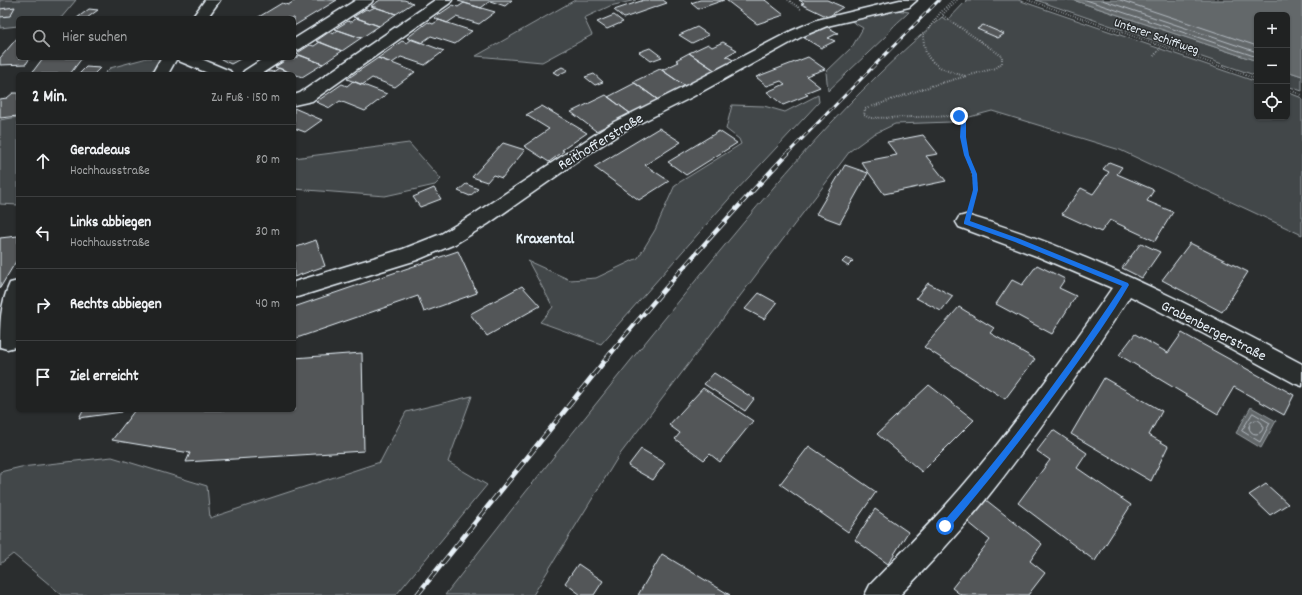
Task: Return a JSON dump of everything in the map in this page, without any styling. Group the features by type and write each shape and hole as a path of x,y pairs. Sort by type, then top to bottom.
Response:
{"street":[{"path":"201,16 213,0"},
{"path":"296,45 366,0"},
{"path":"296,100 306,97 445,0"},
{"name":"Reithofferstraße","path":"296,289 410,255 448,239 481,219 620,126 686,93 796,34 822,23 860,13 894,7 904,4 910,0"},
{"path":"161,72 168,60"},
{"path":"189,60 214,72"},
{"path":"253,72 272,60"},
{"name":"Grabenbergerstraße","path":"966,222 1065,259 1126,285 1177,310 1302,376"},
{"path":"880,595 945,526 983,482 1059,383 1126,285"},
{"path":"8,341 14,298 16,294"}],"path":[{"path":"953,0 941,12 923,36 925,50 935,64 952,73 969,76"},
{"path":"957,0 942,15 1002,56 1002,63 996,68 934,85 865,109 864,115 870,118 953,114 959,116 963,120 963,137 966,155 974,174 976,190 966,222"},
{"name":"Unterer Schiffweg","path":"1028,0 1254,78"},
{"path":"1154,56 1162,46"},
{"path":"1290,91 1302,95"}],"shaded area":[{"path":"0,0 76,0 63,16 16,16 16,26 0,28"},
{"path":"575,0 636,0 610,6 584,18 592,35 542,62 476,56"},
{"path":"967,0 1018,0 1254,81 1254,120 1290,120 1290,93 1302,98 1302,235 1120,150 992,111 951,122 895,124 872,135 850,151 618,457 533,595 445,595 636,354 786,173 876,76 942,17 947,21"},
{"path":"1036,0 1073,0 1254,60 1254,75"},
{"path":"896,10 909,12 828,91 826,72 852,47 863,28 848,19"},
{"path":"140,60 159,60 152,72 106,72 110,68"},
{"path":"1290,72 1302,76 1302,91 1290,87"},
{"path":"818,95 819,102 735,192 601,344 540,322 553,307 528,261 570,280 596,278 638,258 655,230 675,185 741,144 739,139 726,129 732,105 764,106 785,112"},
{"path":"16,117 16,205 0,204 0,120"},
{"path":"409,143 441,179 435,185 385,196 296,189 296,158"},
{"path":"472,396 448,462 487,485 396,595 62,595 13,554 0,564 0,472 21,467 112,457 207,486 210,518 380,462 406,412"}],"water":[{"path":"1073,0 1302,0 1302,76 1290,72 1290,12 1254,12 1254,60"},
{"path":"1251,407 1276,421 1261,448 1236,433"}],"building":[{"path":"296,0 337,0 296,25 296,16 260,16 282,3 288,5"},
{"path":"380,0 404,0 413,3 396,14 371,6"},
{"path":"512,0 505,6 490,1 481,8 458,1"},
{"path":"644,0 663,0 667,3 624,18 614,10"},
{"path":"700,0 724,0 698,9 691,3"},
{"path":"726,0 765,0 784,15 757,24"},
{"path":"799,0 827,0 843,7 828,17 801,4 804,3"},
{"path":"464,3 495,12 479,24 456,17 447,23 434,18 453,5 458,7"},
{"path":"15,7 10,16 0,17 0,9"},
{"path":"375,7 396,14 379,26 353,17 366,9 369,10"},
{"path":"89,9 98,10 90,16 80,16"},
{"path":"614,15 623,22 607,29 597,22"},
{"path":"357,18 379,26 361,38 335,29 348,21 351,22"},
{"path":"439,20 472,31 455,44 431,36 421,43 407,38 428,22 433,24"},
{"path":"824,25 838,33 828,38 835,41 821,48 801,36"},
{"path":"983,25 1004,34 998,38 977,29"},
{"path":"697,27 709,35 692,43 679,35"},
{"path":"338,30 361,38 342,51 316,41 329,32 333,34"},
{"path":"16,39 16,60 29,60 26,64 0,65 0,58"},
{"path":"412,39 444,51 425,65 401,57 392,63 378,58 402,41 407,43"},
{"path":"320,42 342,51 323,64 296,54 310,45 314,46"},
{"path":"723,42 737,50 726,56 735,61 716,71 689,53 708,44 712,47"},
{"path":"650,48 662,57 651,61 639,52"},
{"path":"689,53 716,71 688,88 662,70 679,62 676,60"},
{"path":"300,55 323,64 302,77 296,75 296,72 288,72 275,67 286,60 296,60 296,58"},
{"path":"808,57 825,69 806,76 820,87 805,93 808,95 783,105 767,92 785,84 781,81 767,86 756,77"},
{"path":"378,58 415,72 395,87 372,78 362,85 347,79"},
{"path":"42,60 80,60 72,72 32,72"},
{"path":"223,60 238,60 231,64"},
{"path":"86,67 100,68 96,72 81,72"},
{"path":"562,67 568,70 558,75 553,72"},
{"path":"279,68 289,72 273,72"},
{"path":"660,69 688,88 661,102 633,82"},
{"path":"594,74 603,82 595,85 585,77"},
{"path":"353,81 387,94 365,111 340,101 330,108 316,102 342,84 347,86"},
{"path":"635,83 661,102 634,116 608,97"},
{"path":"13,93 16,93 16,116 0,118 0,99 7,98"},
{"path":"606,95 631,114 596,131 571,112"},
{"path":"542,106 587,133 562,150 564,151 549,162 524,146 549,129 526,115"},
{"path":"296,109 322,120 305,132 296,129"},
{"path":"659,128 681,142 645,165 669,181 639,200 594,167"},
{"path":"719,131 737,143 686,175 668,162"},
{"path":"923,135 938,154 926,156 946,181 884,194 861,162 897,155 887,142"},
{"path":"503,143 525,150 502,178 493,175 487,182 472,177"},
{"path":"1109,162 1122,167 1117,174 1154,190 1147,201 1173,212 1155,241 1110,220 1101,232 1062,214 1081,188 1093,194 1109,172 1103,169"},
{"path":"845,165 868,173 840,223 816,214"},
{"path":"466,184 478,189 470,196 458,191"},
{"path":"434,188 441,199 420,207 413,197"},
{"path":"16,236 16,261 0,288 0,238"},
{"path":"316,240 325,266 296,276 296,247"},
{"path":"1141,243 1160,252 1142,278 1122,268"},
{"path":"1190,243 1248,272 1222,312 1162,280"},
{"path":"458,251 477,293 424,312 418,296 296,338 296,306"},
{"path":"846,258 853,261 848,266 842,262"},
{"path":"1037,265 1065,279 1059,288 1076,296 1052,334 996,304 1012,280 1022,285"},
{"path":"928,283 953,296 941,311 916,298"},
{"path":"522,286 540,306 487,336 470,314"},
{"path":"759,293 777,303 764,319 745,309"},
{"path":"959,307 994,328 990,333 1035,359 1005,399 924,347"},
{"path":"1182,333 1294,395 1284,415 1234,387 1218,414 1119,355 1135,334 1168,353"},
{"path":"362,353 364,451 186,462 190,453 112,440 133,412 296,412 296,358"},
{"path":"714,373 754,399 745,411 704,384"},
{"path":"1104,378 1162,411 1149,435 1168,446 1151,481 1071,434"},
{"path":"929,385 974,420 922,472 877,434"},
{"path":"703,388 753,421 720,462 710,454 704,460 675,439 680,433 669,425"},
{"path":"82,412 122,412 79,418"},
{"path":"1053,430 1087,453 1077,468 1131,505 1095,561 1018,503 1050,460 1037,451"},
{"path":"809,446 876,492 848,532 780,484"},
{"path":"641,449 665,463 653,480 628,466"},
{"path":"1266,484 1288,504 1270,515 1249,495"},
{"path":"986,500 1042,544 1030,561 1045,573 1028,595 961,595 952,588 990,540 968,522"},
{"path":"875,509 908,532 888,564 855,540"},
{"path":"662,554 730,595 638,595"},
{"path":"578,564 603,581 594,595 581,595 565,583"}],"railway":[{"path":"787,154 939,0"},
{"path":"614,349 656,299 788,153"},
{"path":"417,595 615,348"}],"district":[{"name":"Kraxental","path":"545,237"}],"route":[{"path":"945,526 983,482 1041,407 1090,340 1126,285 1018,240 966,222 976,190 974,174 966,155 963,137 963,120 959,116"}]}
